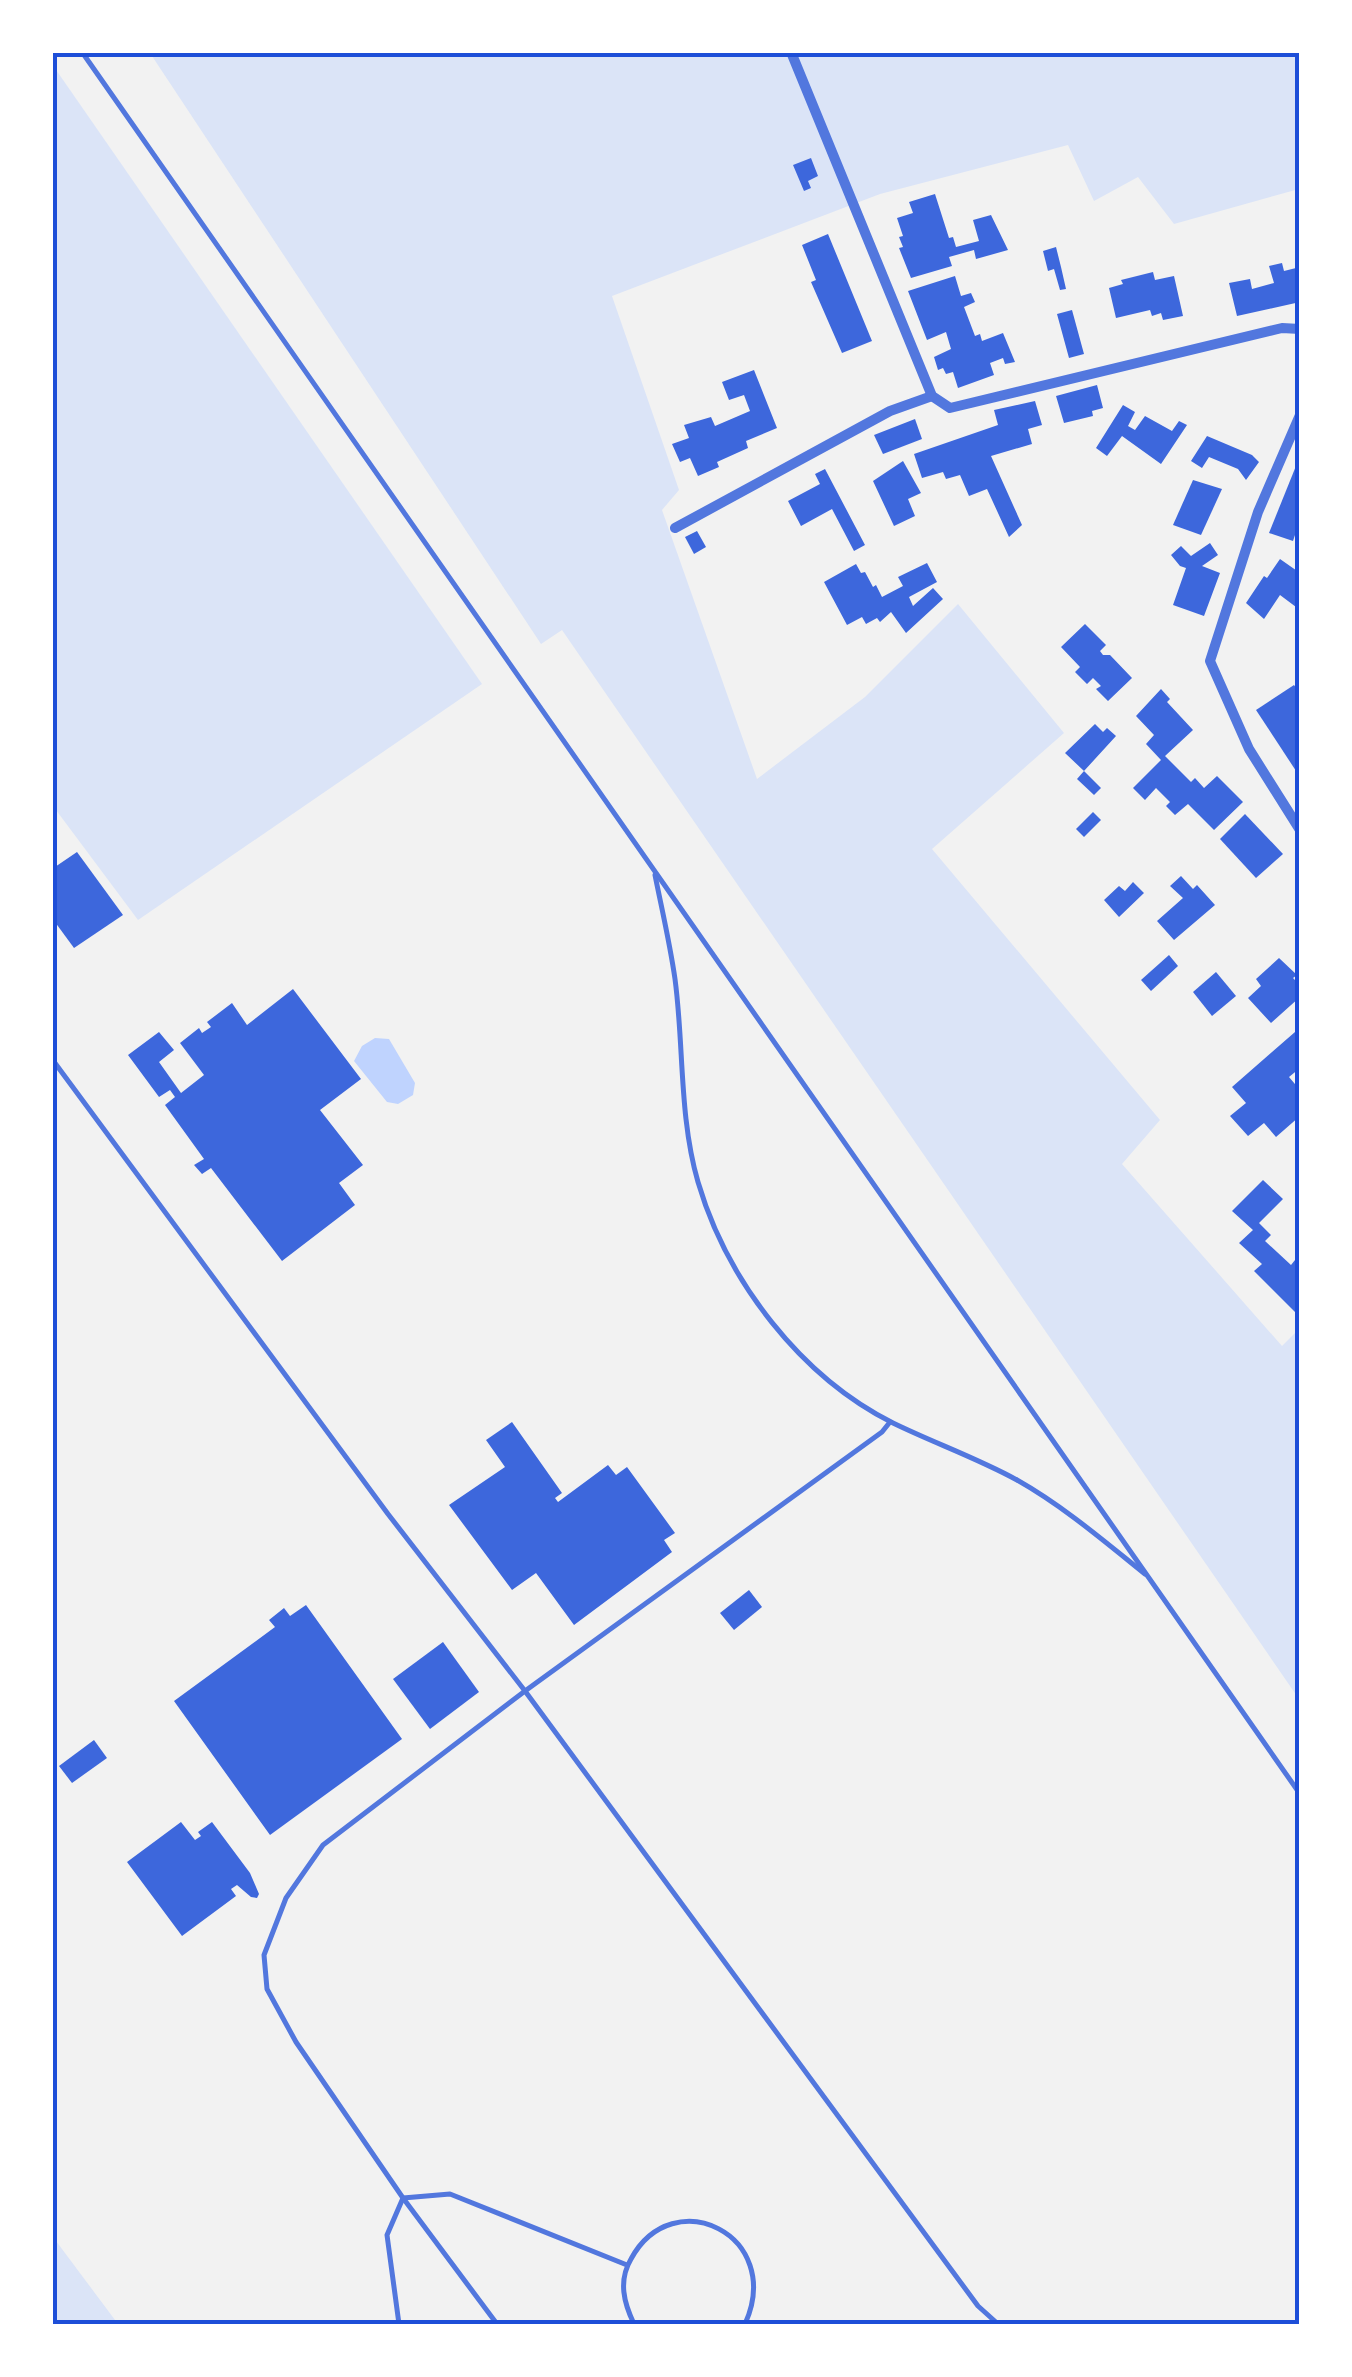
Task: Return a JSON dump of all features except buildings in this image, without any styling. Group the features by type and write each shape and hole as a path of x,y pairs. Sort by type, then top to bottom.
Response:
{"street":[{"path":"791,52 932,396 950,408 1282,328 1300,329"},
{"path":"675,528 890,411 932,396"},
{"path":"1300,415 1258,512 1210,661 1249,748 1300,830"}],"lane":[{"path":"82,52 1300,1794"},
{"path":"655,872 675,980 687,1127 698,1182 718,1236 748,1289 776,1327 813,1366 890,1422 1016,1480 1054,1503 1150,1577"},
{"path":"52,1059 978,2306 998,2324"},
{"path":"497,2324 403,2198 296,2042 267,1989 264,1954 286,1898 324,1845 525,1691 882,1432 890,1422"},
{"path":"403,2198 450,2194 627,2265"},
{"path":"400,2324 387,2235 403,2198"},
{"path":"634,2324 623,2286 627,2265 646,2238 676,2222 699,2222 720,2229 738,2243 750,2262 756,2284 754,2305 745,2324"}],"shaded area":[{"path":"150,53 1299,53 1299,189 1174,224 1138,177 1094,201 1068,145 880,194 612,296 679,490 662,510 757,779 865,697 958,604 1064,733 932,849 1160,1120 1122,1164 1282,1346 1299,1329 1299,1699 562,630 541,644"},
{"path":"52,64 482,684 138,920 53,806"},
{"path":"53,2237 118,2324 53,2324"}],"water":[{"path":"375,1038 389,1039 415,1083 413,1095 398,1104 387,1102 354,1061 362,1046"}]}
